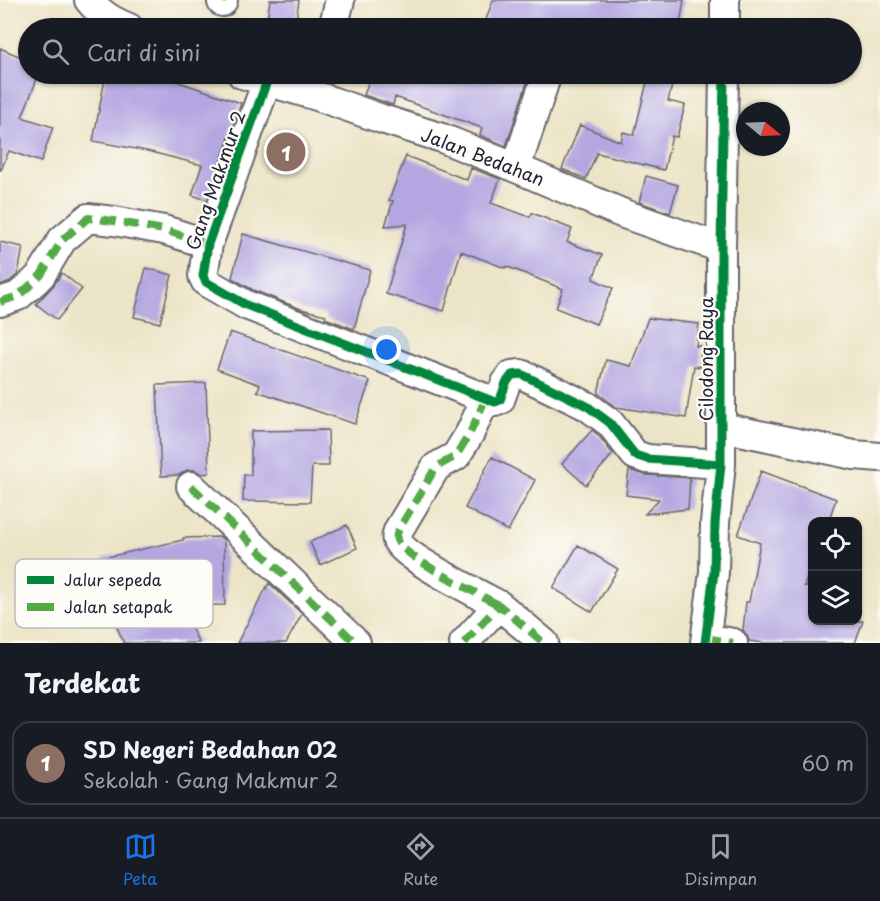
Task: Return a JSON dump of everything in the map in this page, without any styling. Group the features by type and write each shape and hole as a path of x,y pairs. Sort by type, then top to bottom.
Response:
{"street":[{"path":"89,0 107,18"},
{"path":"336,18 340,0"},
{"path":"724,18 725,0"},
{"name":"Gang Makmur 2","path":"252,84 208,244 203,276 206,282 246,305 486,398"},
{"path":"516,168 544,84"},
{"name":"Cilodong Raya","path":"714,641 715,523 721,464 724,84"},
{"name":"Jalan Bedahan","path":"320,85 382,119 442,138 624,214 721,249"},
{"path":"0,302 18,296 34,282 62,240 88,219 114,220 164,230 208,244"},
{"path":"544,643 499,606 415,557 398,543 396,536 436,467 456,456 470,433 486,398 495,402 500,400 509,378 512,375 521,374 587,406 610,423 635,455 647,459 721,464"},
{"path":"721,427 854,455 880,457"},
{"path":"191,486 356,643"},
{"path":"464,643 499,606"}],"building":[{"path":"270,0 299,0 296,18 267,18"},
{"path":"493,0 684,0 681,18 487,18"},
{"path":"0,48 18,56 18,84 35,84 22,117 53,127 41,162 9,151 0,170"},
{"path":"104,84 185,84 241,103 207,200 192,195 202,165 147,151 93,141"},
{"path":"368,84 527,84 506,146 480,135 482,128 395,97 393,105 364,95"},
{"path":"647,84 672,84 668,101 685,105 677,137 672,136 664,170 597,153 586,179 562,169 580,125 621,142 623,132 634,135"},
{"path":"406,156 467,180 471,168 500,179 491,203 530,217 532,213 572,229 567,242 602,255 593,279 613,288 596,324 556,308 563,289 461,251 444,311 386,294 407,224 385,226 393,201 389,200"},
{"path":"646,176 678,185 670,213 639,202"},
{"path":"243,234 370,270 354,329 325,318 326,315 301,309 253,290 232,278"},
{"path":"0,242 23,247 18,274 10,281 0,285"},
{"path":"146,268 172,275 160,323 134,317"},
{"path":"62,273 82,289 57,320 36,304"},
{"path":"648,318 699,324 696,346 701,346 700,367 694,366 686,418 616,407 598,393 606,360 631,366"},
{"path":"230,332 370,381 355,424 257,391 260,385 217,369"},
{"path":"206,383 209,473 202,474 194,470 187,470 179,475 161,476 157,385"},
{"path":"328,430 329,466 312,466 310,502 243,501 244,475 251,475 251,431"},
{"path":"592,430 613,454 586,485 562,464"},
{"path":"492,457 535,480 508,531 465,508"},
{"path":"629,470 646,475 690,478 688,509 645,514 659,499 626,495"},
{"path":"761,471 836,499 830,517 808,517 808,575 804,586 808,587 808,625 862,625 855,643 749,641 743,630 746,602 749,602 760,543 738,535"},
{"path":"347,525 357,548 320,565 310,542"},
{"path":"221,537 224,541 225,605 213,605 213,559 103,559 183,540 183,538"},
{"path":"578,545 618,569 592,612 553,588"},
{"path":"269,583 302,614 286,643 237,643"},
{"path":"117,628 191,628 199,643 124,643"}],"marked path":[{"path":"0,302 18,296 34,282 41,275 62,240 88,218 164,230 208,244"},
{"path":"486,398 470,433 456,456 436,467 396,537 404,549 414,557 499,605"},
{"path":"191,486 356,643"},
{"path":"464,643 499,605 544,643"},
{"path":"706,638 733,643"}],"cycle path":[{"path":"266,84 208,244 203,276 206,282 246,305 495,402 500,400 506,383 512,375 521,374 587,406 610,423 635,455 647,459 721,464"},
{"path":"705,643 714,572 715,523 721,464 724,84"}],"place":[{"name":"SD Negeri Bedahan 02","path":"286,152"}]}
